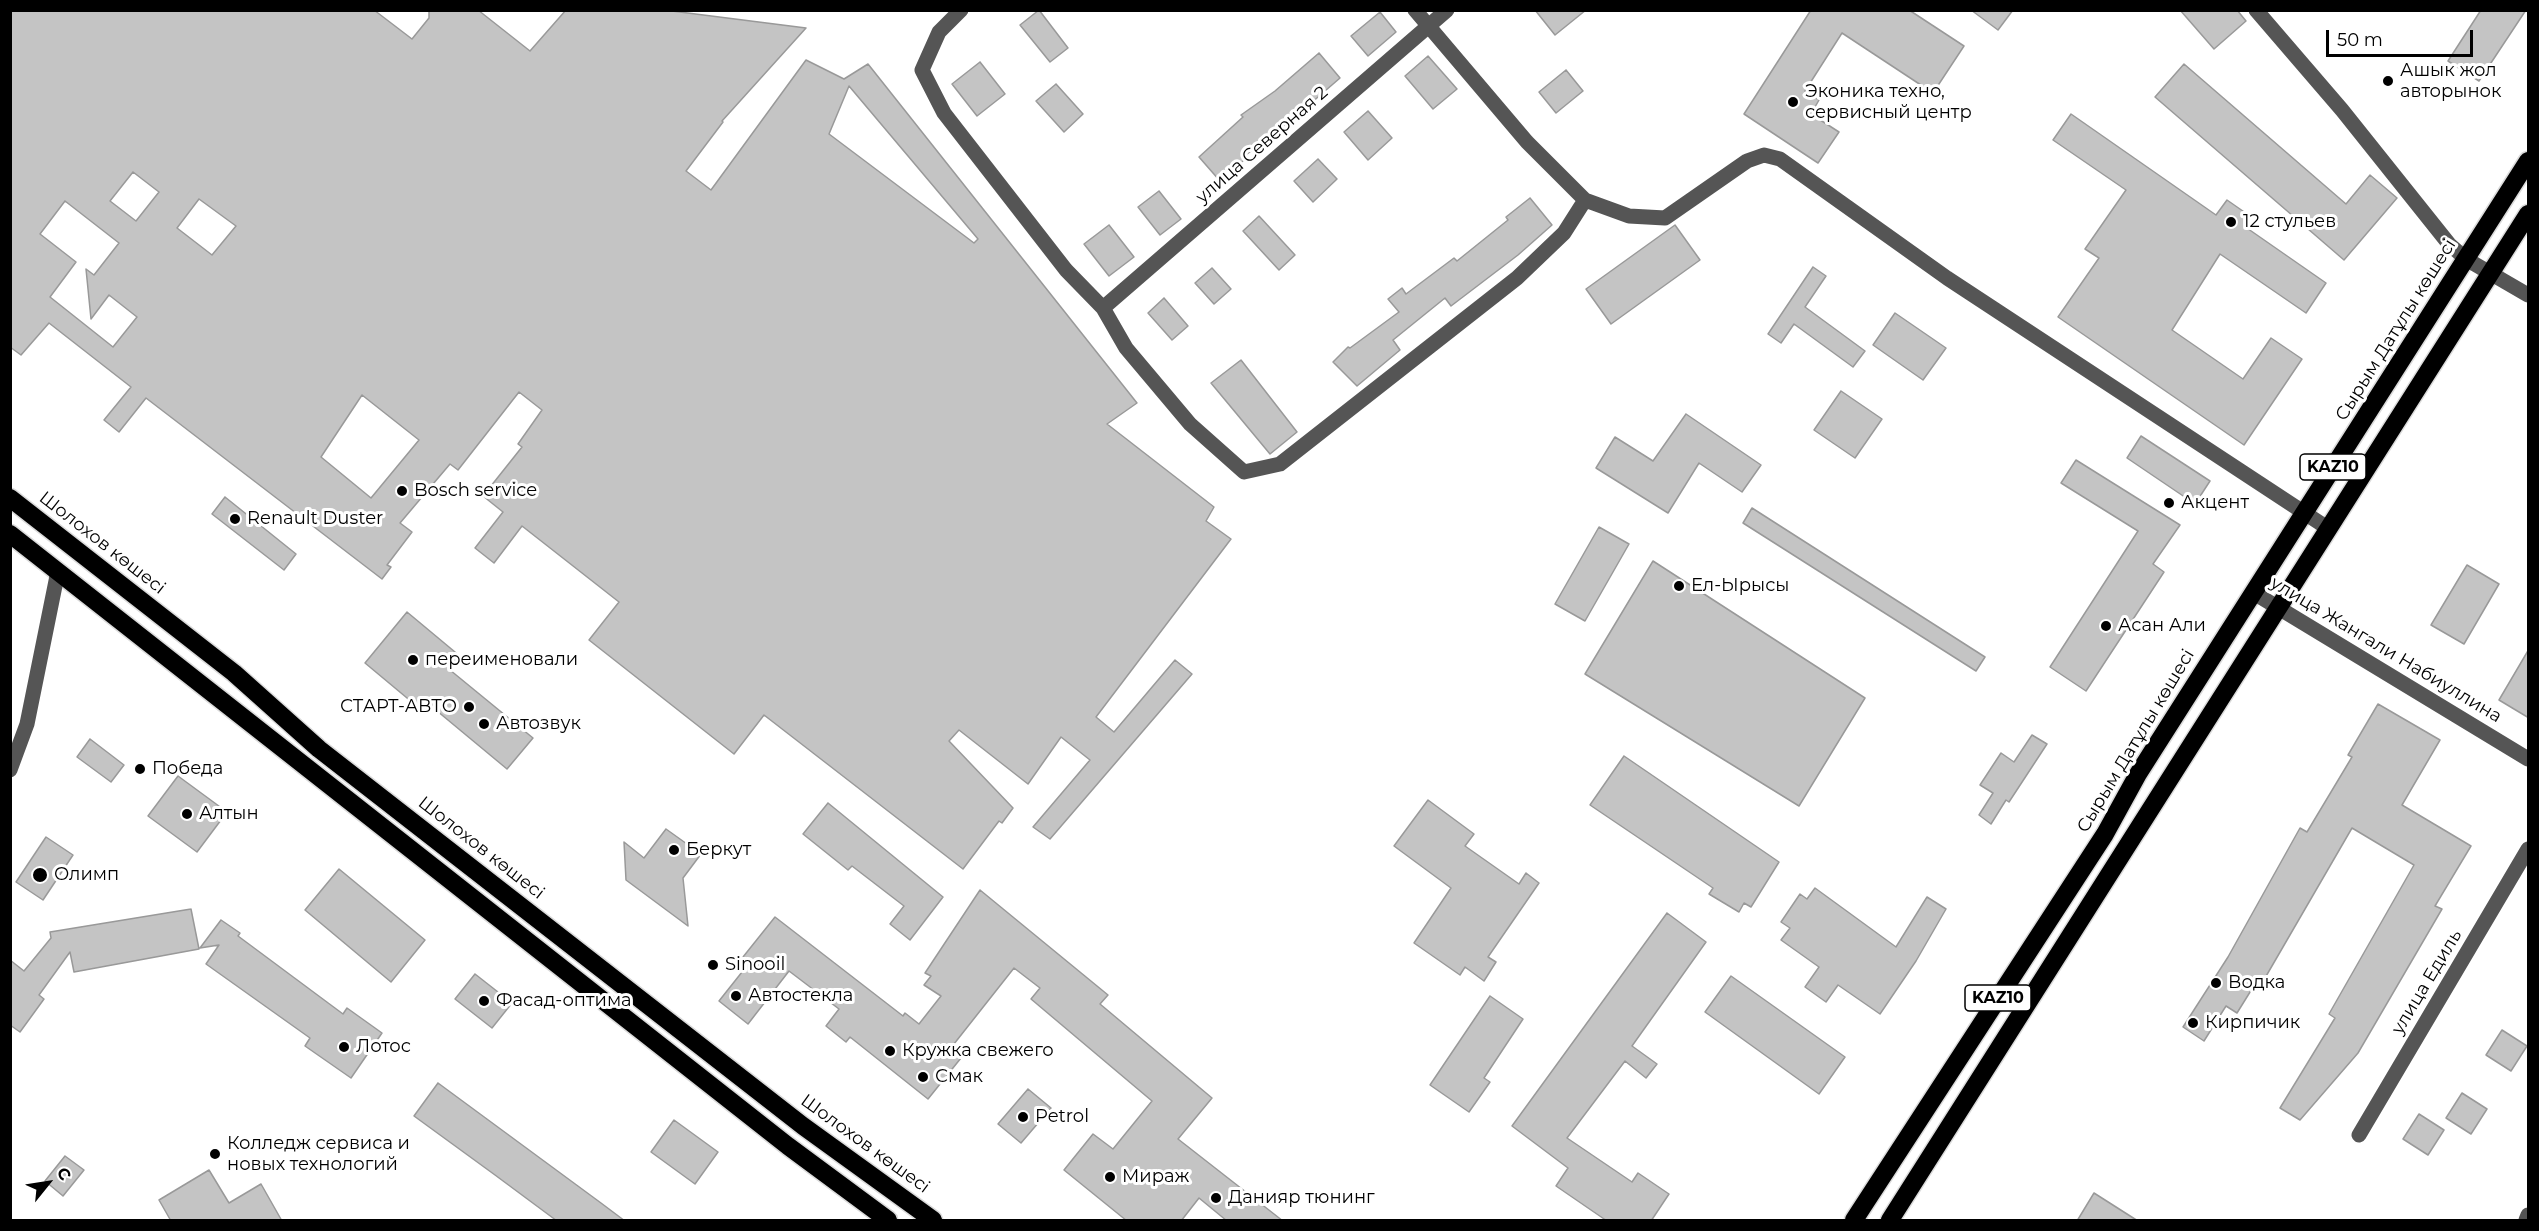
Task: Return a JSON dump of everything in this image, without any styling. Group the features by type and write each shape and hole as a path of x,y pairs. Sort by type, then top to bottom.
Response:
{"highway":[{"name":"Сырым Датұлы көшесі","path":"1854,1221 2105,834 2138,774 2529,161"},
{"name":"KAZ10","path":"1890,1221 2529,214"},
{"name":"Шолохов көшесі","path":"10,498 234,673 320,749 803,1126 933,1221"},
{"path":"10,534 788,1146 888,1221"},
{"path":"58,571 75,548"}],"street":[{"path":"961,10 939,32 922,70 944,113 1066,270 1103,308 1126,348 1190,424 1244,472 1280,464 1517,278 1564,233 1586,200"},
{"path":"1415,10 1527,142 1586,200 1629,216 1665,218 1747,161 1764,155 1780,159 1947,278 2329,529"},
{"name":"улица Северная 2","path":"1103,308 1447,10"},
{"path":"2256,10 2342,110 2448,244 2466,259 2529,295"},
{"path":"10,770 27,724 58,571"},
{"name":"улица Жангали Набиуллина","path":"2254,593 2529,759"},
{"name":"улица Едиль","path":"2359,1135 2529,849"},
{"path":"2526,1221 2529,1215"}],"building":[{"path":"10,10 374,10 412,39 429,18 429,10 478,10 530,51 566,10 664,10 806,28 722,121 686,171 711,190 806,60 844,79 868,64 1137,403 1107,424 1214,507 1206,521 1231,539 1096,717 1114,732 1175,660 1192,674 1050,839 1033,827 1090,760 1061,737 1028,784 959,730 949,741 1013,808 1002,823 999,821 963,869 764,715 734,754 589,640 619,602 522,526 494,563 475,548 503,512 483,496 522,447 518,444 542,410 519,392 458,470 450,464 400,523 412,532 387,565 391,567 382,579 146,398 119,432 104,420 131,387 49,323 21,355 10,347","holes":["849,86 978,239 974,243 829,134","133,172 159,192 136,221 110,201","199,199 236,226 212,255 177,228","65,201 119,243 94,275 86,269 91,319 109,295 137,317 113,347 50,297 76,262 40,234","362,395 419,440 371,498 321,457"]},
{"path":"1039,10 1068,48 1050,62 1020,25"},
{"path":"1535,10 1586,10 1555,35"},
{"path":"1811,10 1909,10 1964,46 1933,93 1842,33 1805,91 1819,100 1811,114 1839,132 1818,163 1744,114"},
{"path":"1971,10 2013,10 1998,30"},
{"path":"2180,10 2237,10 2246,21 2214,49"},
{"path":"2481,10 2526,10 2479,81 2448,61"},
{"path":"1380,12 1396,32 1368,56 1351,36"},
{"path":"1319,53 1340,78 1242,158 1244,160 1220,181 1199,157 1243,117 1241,115 1275,91"},
{"path":"1428,56 1457,89 1433,109 1405,76"},
{"path":"980,62 1005,94 977,116 952,84"},
{"path":"2184,64 2346,204 2370,175 2397,198 2344,260 2155,97"},
{"path":"1566,70 1583,91 1556,113 1539,92"},
{"path":"1056,84 1083,114 1064,132 1036,101"},
{"path":"1368,111 1392,138 1368,160 1344,132"},
{"path":"2071,114 2216,215 2227,200 2250,216 2244,226 2326,283 2306,313 2220,254 2172,330 2243,379 2271,338 2302,359 2244,445 2058,317 2099,258 2085,249 2126,190 2053,140"},
{"path":"1318,159 1337,179 1313,202 1294,181"},
{"path":"1159,191 1181,219 1160,235 1138,207"},
{"path":"1530,198 1552,225 1518,255 1451,306 1445,298 1393,340 1400,350 1357,386 1333,362 1348,347 1350,348 1399,312 1388,299 1402,288 1406,294 1454,258 1457,261 1508,220 1506,217"},
{"path":"1259,216 1295,255 1279,270 1243,231"},
{"path":"1109,225 1134,257 1109,276 1084,244"},
{"path":"1675,225 1700,260 1611,324 1586,289"},
{"path":"1813,267 1826,276 1805,307 1865,351 1853,367 1794,324 1781,343 1768,334"},
{"path":"1212,268 1231,289 1214,304 1195,283"},
{"path":"1164,298 1188,326 1172,340 1148,313"},
{"path":"1895,313 1946,348 1923,380 1873,345"},
{"path":"1241,360 1297,432 1270,454 1211,383"},
{"path":"1841,391 1882,419 1855,458 1814,430"},
{"path":"1686,414 1761,465 1742,492 1699,463 1668,513 1596,468 1615,437 1653,461"},
{"path":"2141,436 2210,481 2195,504 2127,458"},
{"path":"2076,460 2180,525 2153,564 2164,572 2086,691 2050,667 2138,531 2061,483"},
{"path":"225,497 296,554 284,570 212,514"},
{"path":"1752,508 1985,657 1976,671 1743,523"},
{"path":"1599,527 1629,544 1585,621 1555,604"},
{"path":"1653,561 1865,698 1799,806 1585,674"},
{"path":"2467,565 2499,584 2464,644 2431,625"},
{"path":"407,612 461,657 450,670 533,738 507,769 425,701 419,708 365,663"},
{"path":"2529,649 2529,718 2499,700"},
{"path":"2378,704 2440,740 2402,805 2471,846 2435,906 2442,909 2358,1053 2300,1120 2280,1108 2335,1018 2329,1014 2414,865 2352,828 2265,978 2260,976 2237,1013 2226,1006 2204,1041 2183,1027 2228,957 2300,828 2307,832 2352,757 2348,755"},
{"path":"2032,735 2047,744 2009,802 2006,800 1991,824 1979,815 1993,793 1980,785 2001,753 2014,762"},
{"path":"90,739 124,765 111,782 77,757"},
{"path":"1624,756 1779,862 1751,907 1744,903 1739,912 1709,894 1713,888 1590,805"},
{"name":"Алтын","path":"178,776 227,812 197,852 148,816"},
{"path":"1428,800 1474,834 1465,846 1519,884 1526,873 1539,883 1488,957 1496,962 1484,981 1465,967 1460,975 1414,943 1451,888 1394,846"},
{"path":"828,803 943,897 910,940 890,924 904,906 852,866 848,870 803,834"},
{"path":"666,829 701,854 683,878 688,926 626,880 624,842 644,858"},
{"name":"Олимп","path":"46,837 73,855 43,900 16,882"},
{"path":"339,869 425,940 391,982 305,910"},
{"path":"1815,888 1896,947 1927,897 1946,909 1916,961 1880,1014 1838,985 1826,1002 1805,987 1819,967 1781,940 1790,928 1781,922 1800,894 1807,899"},
{"path":"980,890 1108,995 1100,1004 1212,1098 1178,1139 1283,1221 1227,1221 1199,1198 1181,1221 1127,1221 1064,1170 1093,1134 1113,1149 1152,1101 1031,999 1040,988 1014,968 950,1049 961,1058 928,1099 850,1037 846,1042 826,1026 839,1009 789,971 748,1024 719,1001 746,967 739,962 775,917 903,1016 905,1013 919,1024 941,996 924,985 931,976 925,973"},
{"path":"191,909 199,949 74,972 70,952 39,995 44,999 20,1032 10,1025 10,960 24,971 51,938 50,932"},
{"path":"1667,913 1706,942 1632,1046 1657,1064 1646,1078 1625,1061 1567,1138 1632,1182 1638,1173 1669,1194 1651,1221 1607,1221 1556,1186 1568,1168 1512,1126"},
{"path":"221,920 240,933 238,936 343,1014 347,1008 382,1033 351,1078 305,1046 310,1038 206,964 219,945 200,948"},
{"name":"Фасад-оптима","path":"475,974 512,1003 492,1028 455,999"},
{"path":"1731,976 1845,1057 1819,1094 1705,1012"},
{"path":"1490,996 1523,1019 1484,1078 1490,1082 1469,1112 1430,1085"},
{"path":"2502,1030 2527,1046 2511,1071 2486,1055"},
{"path":"438,1083 625,1221 557,1221 414,1116"},
{"path":"1028,1089 1051,1108 1021,1143 998,1124"},
{"path":"2462,1093 2487,1109 2471,1134 2446,1118"},
{"path":"2419,1114 2444,1130 2428,1155 2403,1139"},
{"path":"674,1120 718,1152 695,1184 651,1152"},
{"path":"65,1156 84,1170 63,1196 45,1181"},
{"path":"209,1170 229,1203 261,1184 282,1221 171,1221 159,1200"},
{"path":"2094,1193 2138,1221 2077,1221"}],"place":[{"name":"Ашык жол авторынок","path":"2388,81"},
{"name":"Эконика техно, сервисный центр","path":"1793,102"},
{"name":"12 стульев","path":"2231,222"},
{"name":"Bosch service","path":"402,491"},
{"name":"Акцент","path":"2169,503"},
{"name":"Renault Duster","path":"235,519"},
{"name":"Ел-Ырысы","path":"1679,586"},
{"name":"Асан Али","path":"2106,626"},
{"name":"переименовали","path":"413,660"},
{"name":"СТАРТ-АВТО","path":"469,707"},
{"name":"Автозвук","path":"484,724"},
{"name":"Победа","path":"140,769"},
{"name":"Алтын","path":"187,814"},
{"name":"Беркут","path":"674,850"},
{"name":"Олимп","path":"40,875"},
{"name":"Sinooil","path":"713,965"},
{"name":"Водка","path":"2216,983"},
{"name":"Автостекла","path":"736,996"},
{"name":"Фасад-оптима","path":"484,1001"},
{"name":"Кирпичик","path":"2193,1023"},
{"name":"Лотос","path":"344,1047"},
{"name":"Кружка свежего","path":"890,1051"},
{"name":"Смак","path":"923,1077"},
{"name":"Petrol","path":"1023,1117"},
{"name":"Колледж сервиса и новых технологий","path":"215,1154"},
{"name":"Мираж","path":"1110,1177"},
{"name":"Данияр тюнинг","path":"1216,1198"}]}
